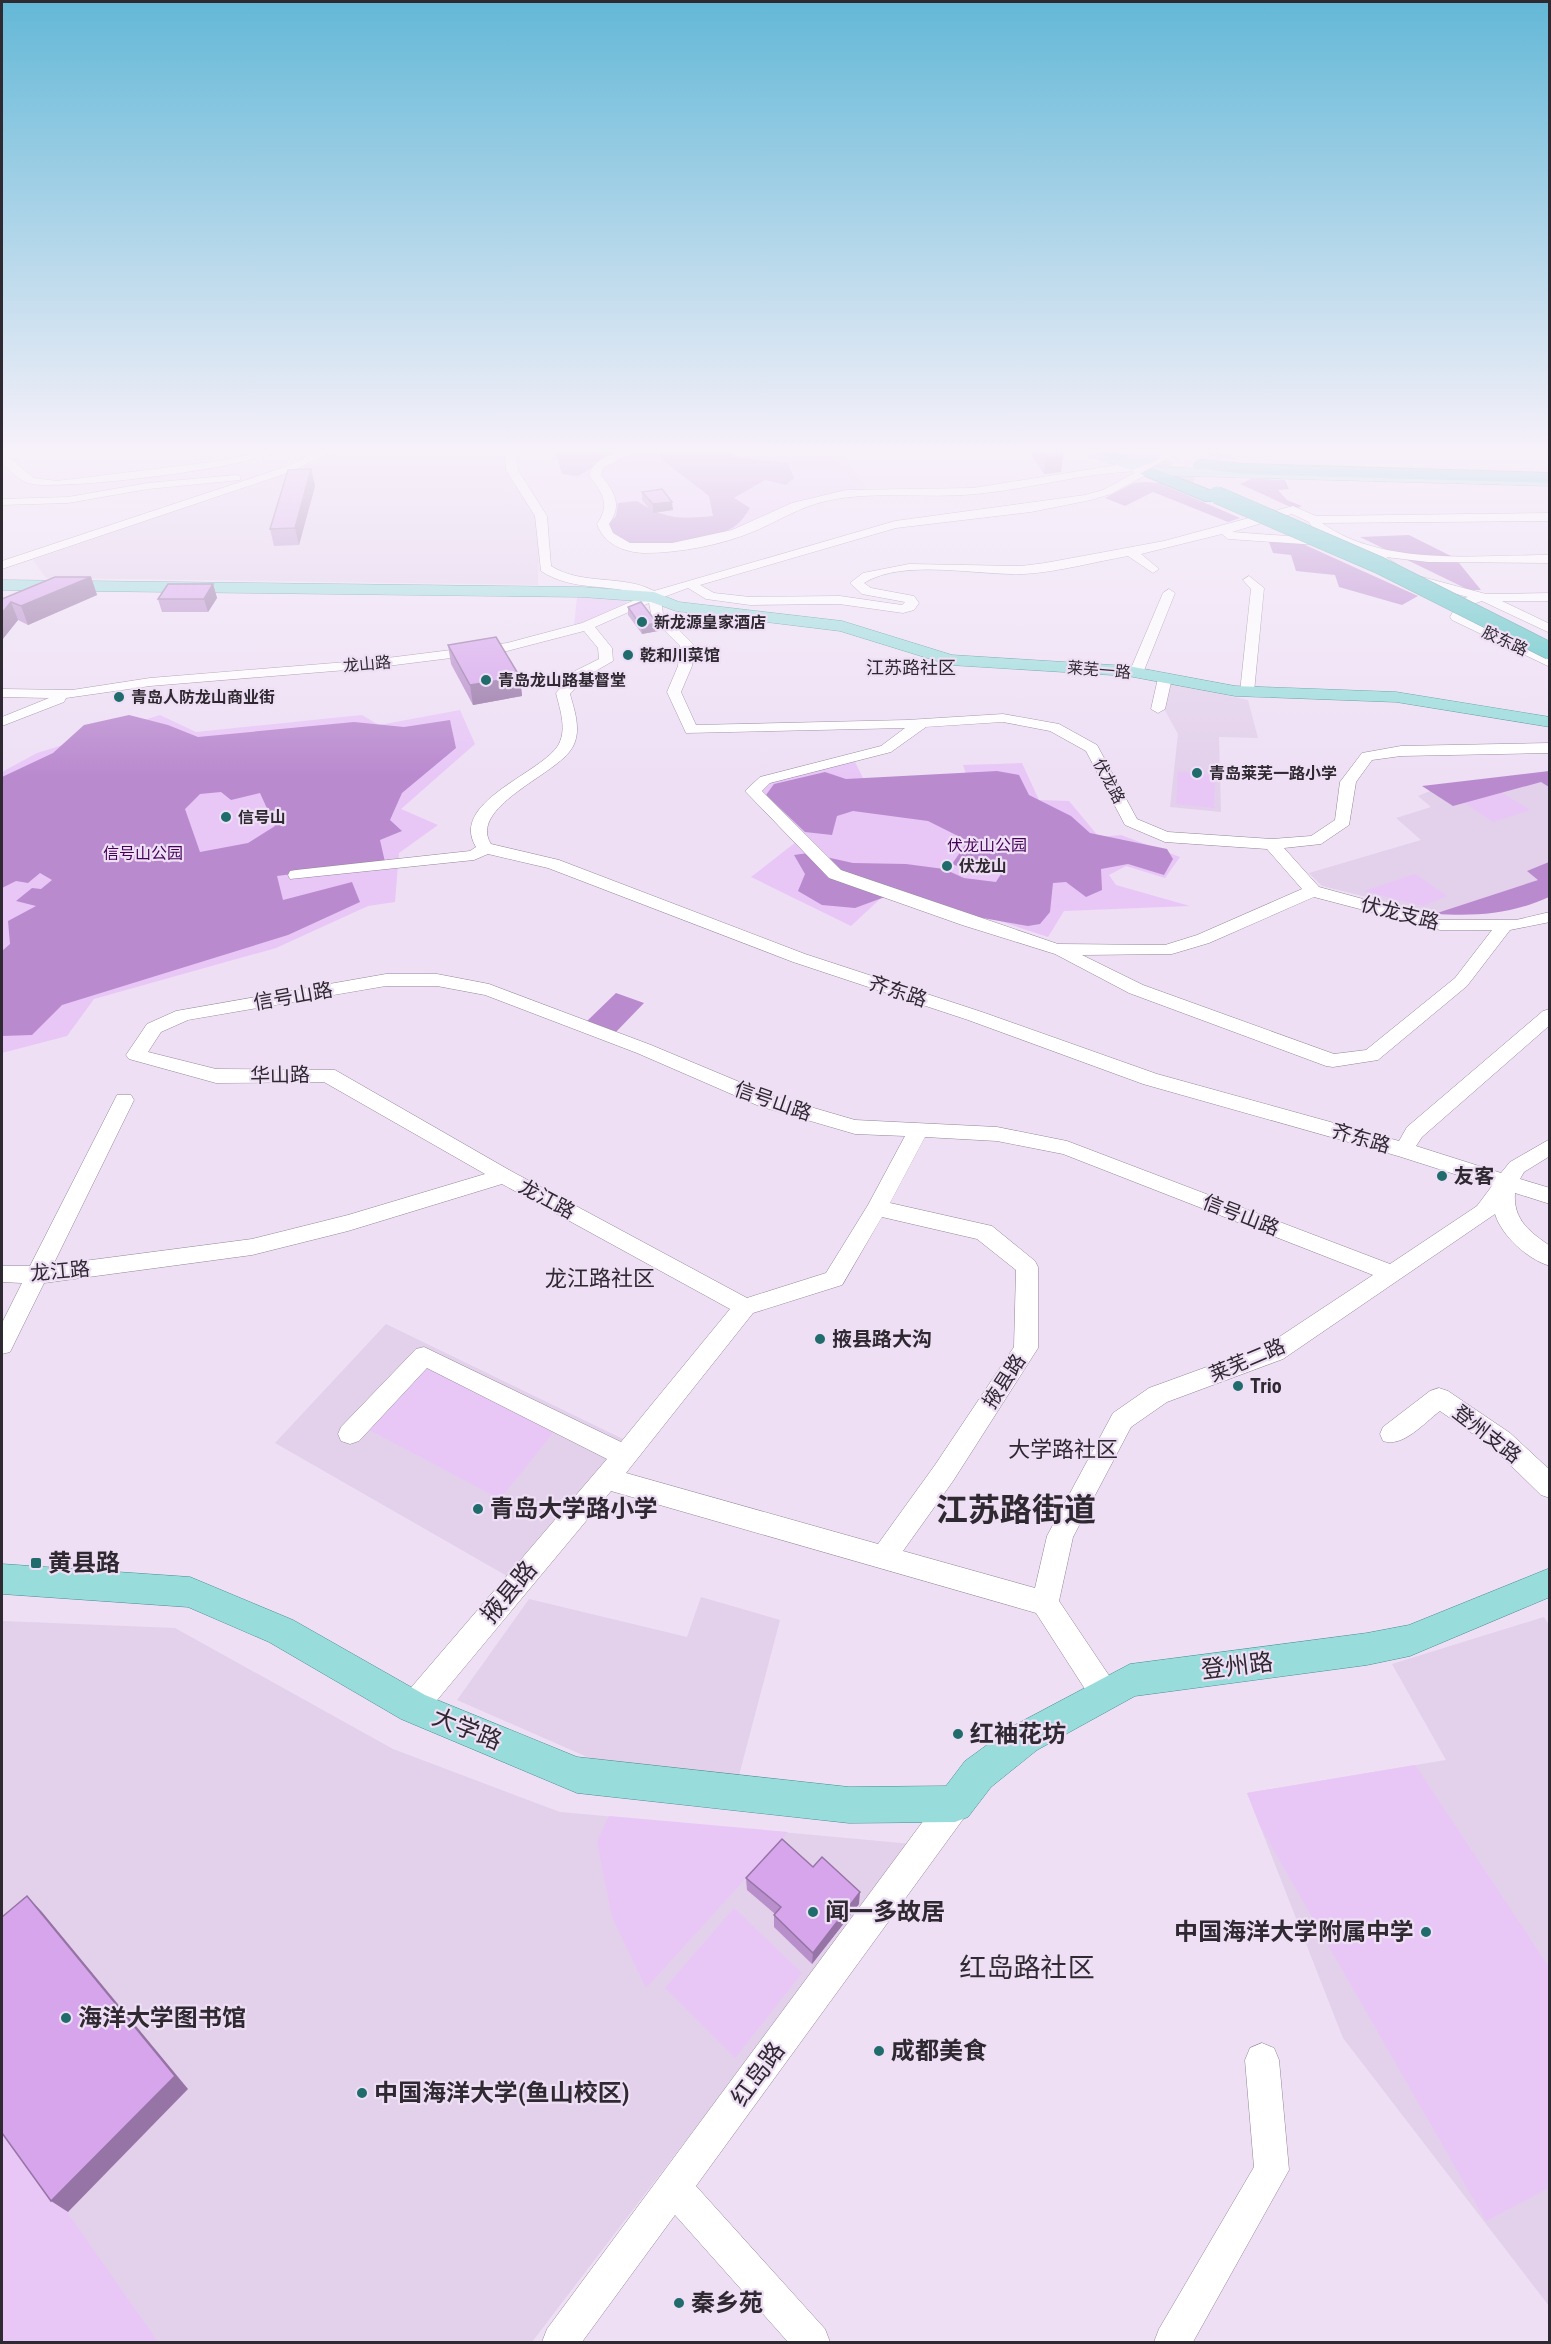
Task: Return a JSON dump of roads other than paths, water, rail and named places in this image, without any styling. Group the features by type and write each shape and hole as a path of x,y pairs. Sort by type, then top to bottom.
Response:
{"highway":[{"path":"1353,557 1433,597 1463,607 1550,651"},
{"path":"1381,557 1487,603 1550,639"}],"main road":[{"name":"莱芜一路","path":"2,585 582,592 654,597 676,606 842,626 950,660 1136,673 1247,692 1396,697 1550,722"},
{"path":"16,602 30,585"},
{"name":"大学路","path":"2,1579 190,1592 281,1631 413,1707 577,1775 849,1805 955,1804"},
{"name":"登州路","path":"955,1804 978,1774 1025,1738 1130,1680 1367,1649 1410,1640 1550,1582"}],"street":[{"path":"5,565 27,557"},
{"path":"544,557 545,568 555,576 605,588 639,589 650,592 654,597"},
{"name":"龙山路","path":"2,695 72,694 177,679 371,664 471,653 587,626 668,590 782,557"},
{"path":"689,584 711,596 750,601 840,600 894,610 909,607 912,603 896,595 867,591 856,584 863,575 921,568 1024,570 1104,557"},
{"path":"1138,557 1153,569"},
{"name":"胶东路","path":"1378,557 1407,577 1487,603"},
{"path":"1422,557 1550,559"},
{"path":"5,565 23,574 30,585"},
{"path":"1247,692 1258,588 1249,580"},
{"path":"1136,673 1169,592"},
{"name":"伏龙路","path":"654,597 657,615 687,645 685,666 674,692 691,730 922,723 1003,718 1054,727 1092,748 1131,822 1165,837 1272,844 1315,841 1343,822 1348,782 1367,756 1401,751 1550,748"},
{"path":"1487,603 1550,597"},
{"name":"胶东路","path":"1487,603 1465,602 1457,617 1550,663"},
{"path":"1487,603 1550,629"},
{"path":"296,875 474,855 485,848 478,837 478,823 492,805 564,749 571,722 563,693 580,674 606,661 605,648 587,626"},
{"path":"1158,709 1165,678"},
{"name":"龙山路","path":"2,722 72,694"},
{"path":"2,695 5,699 2,722"},
{"path":"922,723 886,749 765,780 753,791 835,874 968,921 1057,949 1136,989 1333,1061 1371,1056 1461,982 1505,925"},
{"path":"1057,949 1166,950 1203,939 1313,891 1272,844"},
{"name":"齐东路","path":"485,848 553,864 799,958 975,1016 1150,1079 1404,1150 1550,1197"},
{"name":"伏龙支路","path":"1313,891 1440,925 1516,926 1550,917"},
{"name":"信号山路","path":"154,1028 183,1015 386,980 437,980 489,990 644,1049 766,1101 855,1127 998,1134 1067,1148 1391,1273"},
{"path":"1404,1150 1414,1132 1550,1015"},
{"name":"华山路","path":"154,1028 136,1055 216,1076 327,1075 504,1176"},
{"path":"2,1345 124,1100"},
{"path":"745,1307 834,1279 877,1208 919,1129"},
{"name":"莱芜二路","path":"1045,1603 1060,1536 1122,1420 1158,1395 1275,1352 1485,1212 1517,1167 1550,1146"},
{"path":"1458,1167 1481,1189 1481,1202 1467,1224"},
{"name":"龙江路","path":"2,1274 38,1275 252,1247 348,1223 504,1176 745,1307"},
{"path":"1506,1182 1502,1204 1505,1218 1522,1237"},
{"name":"掖县路","path":"877,1208 984,1232 1026,1267 1026,1348 944,1473 884,1557"},
{"path":"1467,1224 1484,1219 1497,1221 1550,1258"},
{"name":"掖县路","path":"413,1707 625,1455 745,1307"},
{"path":"350,1434 424,1356 625,1455"},
{"name":"登州支路","path":"1392,1434 1439,1398 1501,1440 1550,1487"},
{"path":"605,1478 1045,1603 1104,1693"},
{"name":"红岛路","path":"560,2343 955,1804"},
{"path":"1172,2343 1272,2170 1262,2060"},
{"path":"675,2188 812,2343"}],"place":[{"name":"新龙源皇家酒店","path":"642,622"},
{"name":"乾和川菜馆","path":"628,655"},
{"name":"青岛龙山路基督堂","path":"486,680"},
{"name":"青岛人防龙山商业街","path":"119,697"},
{"name":"青岛莱芜一路小学","path":"1197,773"},
{"name":"信号山","path":"226,817"},
{"name":"伏龙山","path":"947,866"},
{"name":"友客","path":"1442,1176"},
{"name":"掖县路大沟","path":"820,1339"},
{"name":"Trio","path":"1238,1386"},
{"name":"青岛大学路小学","path":"478,1509"},
{"name":"黄县路","path":"36,1563"},
{"name":"红袖花坊","path":"958,1734"},
{"name":"闻一多故居","path":"813,1912"},
{"name":"中国海洋大学附属中学","path":"1426,1932"},
{"name":"海洋大学图书馆","path":"66,2018"},
{"name":"成都美食","path":"879,2051"},
{"name":"中国海洋大学(鱼山校区)","path":"362,2093"},
{"name":"秦乡苑","path":"679,2303"}],"district":[{"name":"江苏路社区","path":"911,667"},
{"name":"龙江路社区","path":"600,1278"},
{"name":"大学路社区","path":"1063,1449"},
{"name":"江苏路街道","path":"1016,1510"},
{"name":"红岛路社区","path":"1027,1968"}],"park label":[{"name":"伏龙山公园","path":"987,845"},
{"name":"信号山公园","path":"143,853"}]}
